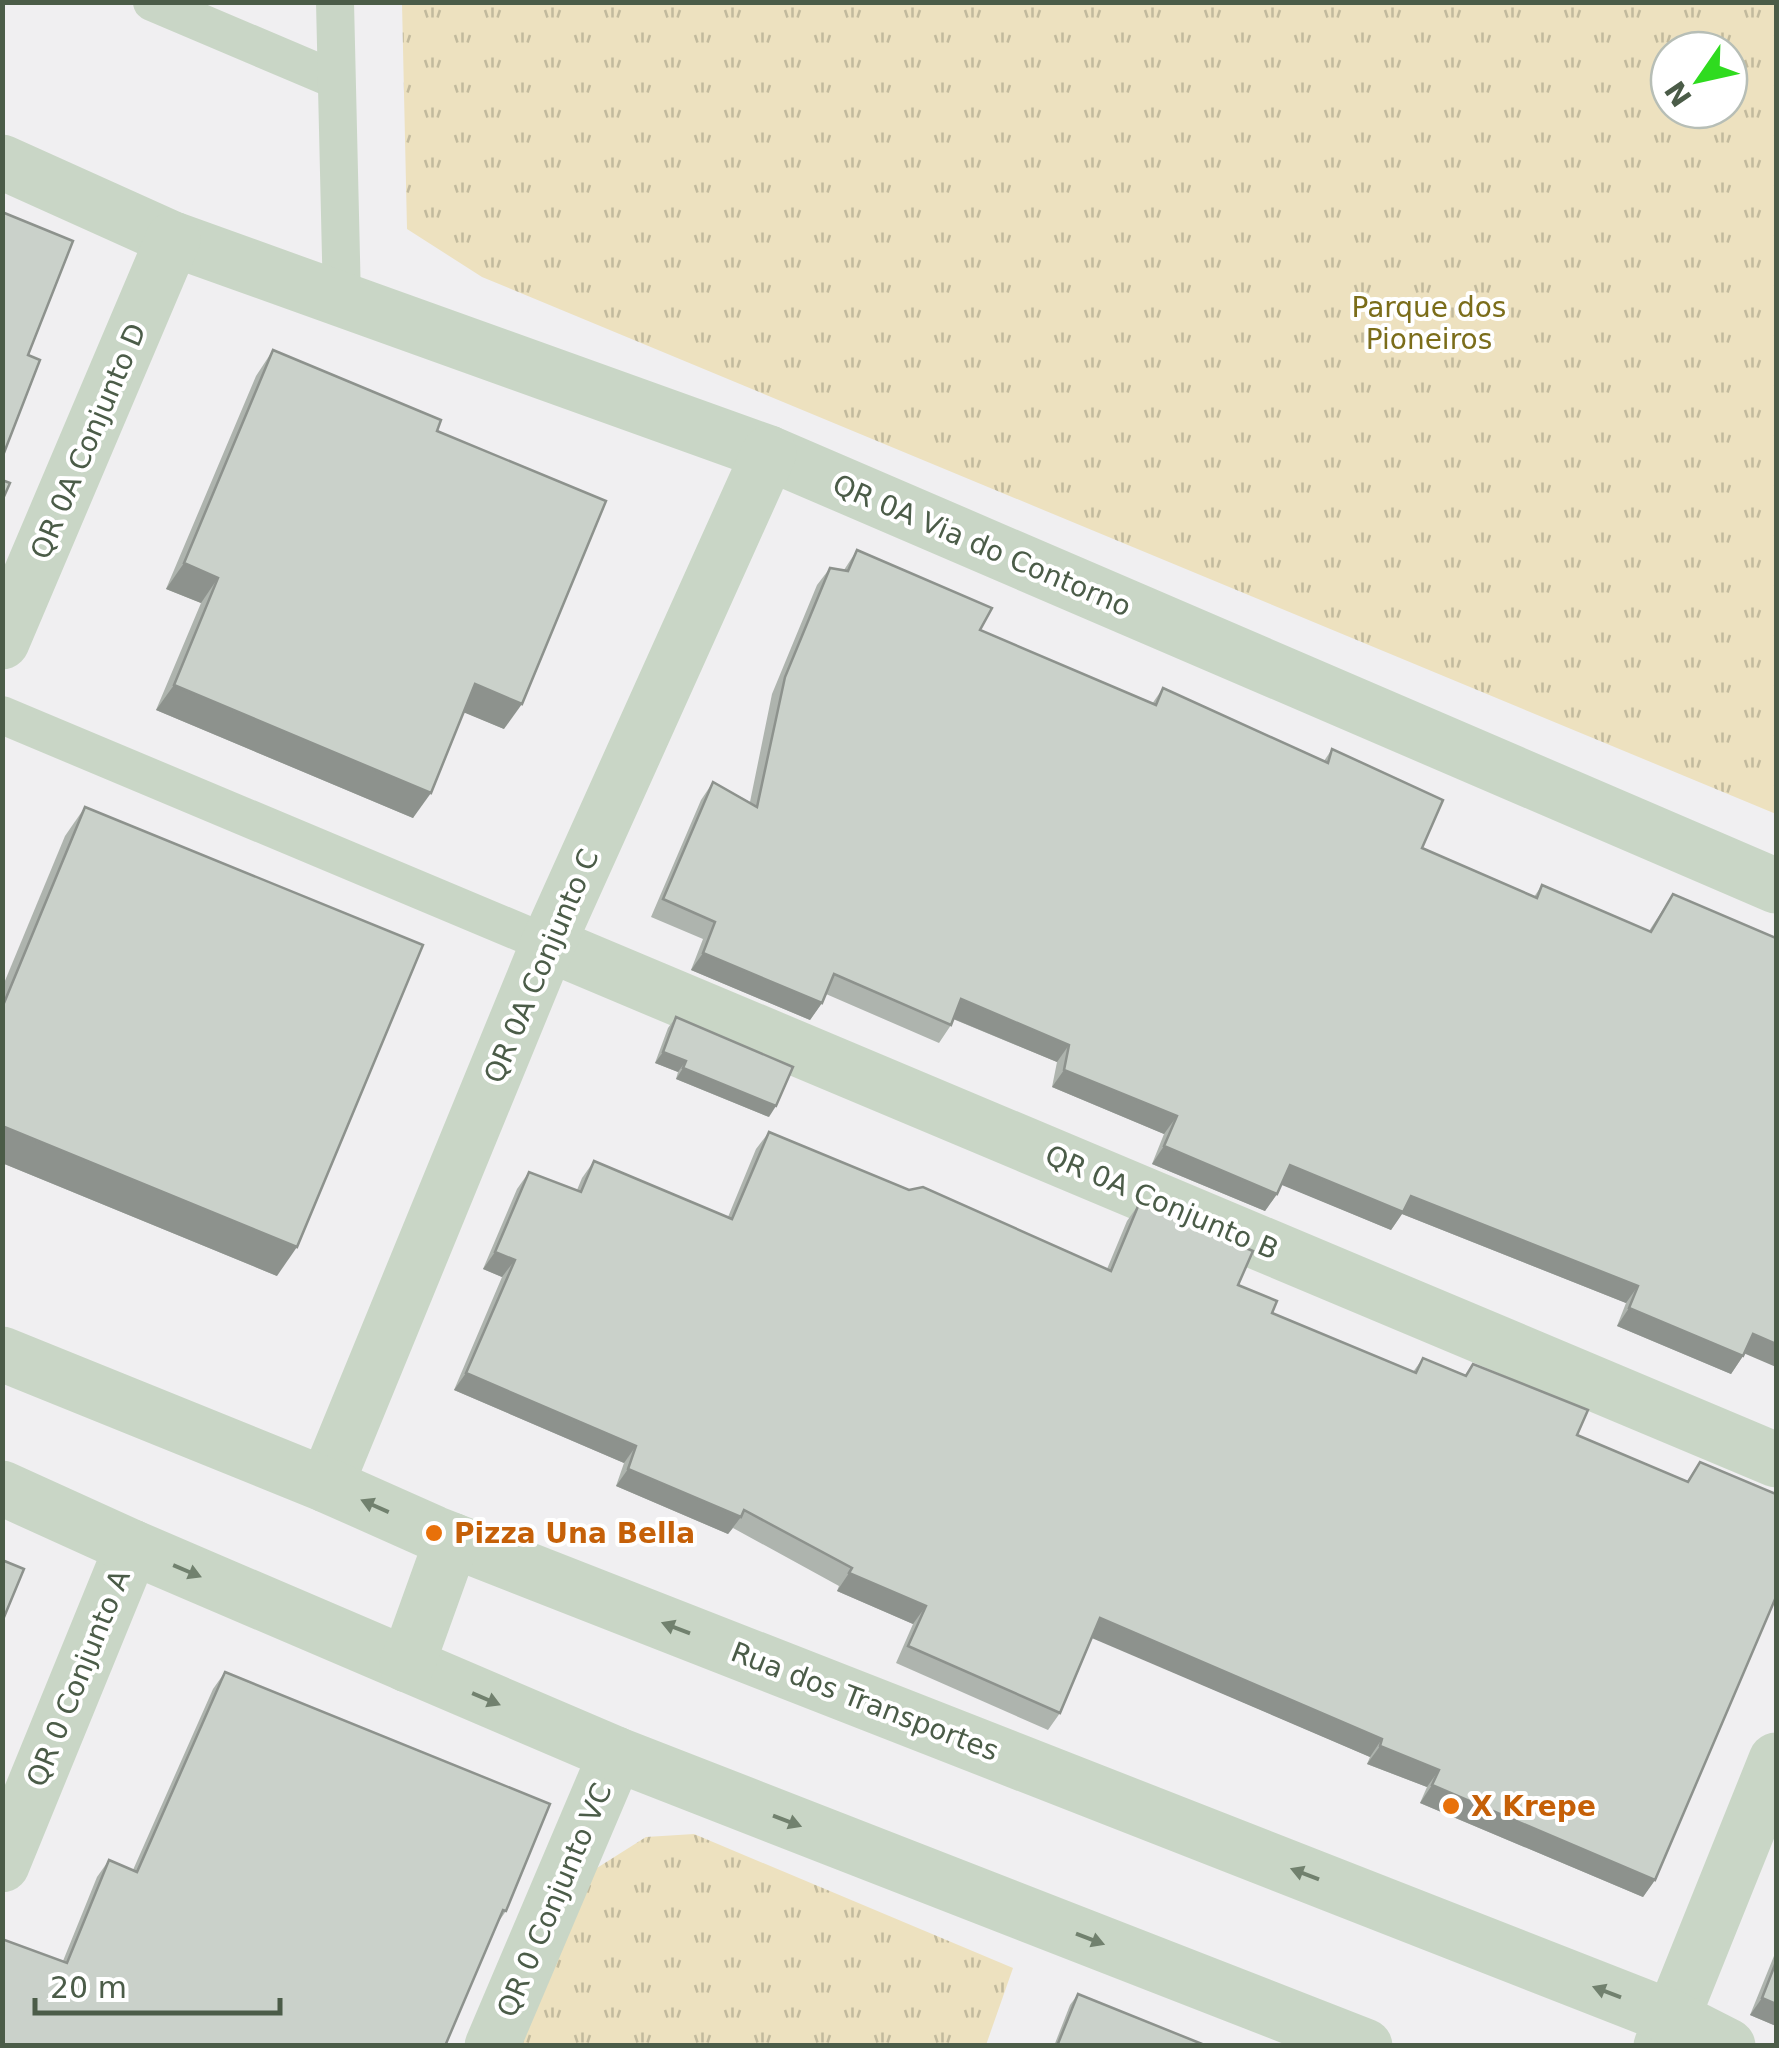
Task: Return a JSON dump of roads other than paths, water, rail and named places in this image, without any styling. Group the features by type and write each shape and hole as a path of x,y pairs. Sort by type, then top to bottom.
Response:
{"street":[{"name":"QR 0A Via do Contorno","path":"2,162 173,239 769,454 1776,886"},
{"name":"QR 0A Conjunto D","path":"2,642 173,239"},
{"name":"QR 0A Conjunto C","path":"326,1485 548,944 769,454"},
{"name":"QR 0A Conjunto B","path":"548,944 1776,1460"},
{"name":"Rua dos Transportes","path":"2,1354 1667,2032 1728,2046"},
{"path":"2,1488 616,1754 1365,2046"},
{"path":"406,1665 452,1540"},
{"name":"QR 0 Conjunto A","path":"2,1865 132,1547"},
{"name":"QR 0 Conjunto VC","path":"492,2046 616,1754"},
{"path":"1667,2032 1776,1760"}],"lane":[{"path":"152,2 336,80"},
{"path":"334,2 342,300"},
{"path":"2,715 548,944"}],"place":[{"name":"Pizza Una Bella","path":"434,1533"},
{"name":"X Krepe","path":"1451,1806"}],"park label":[{"name":"Parque dos Pioneiros","path":"1429,323"}]}
